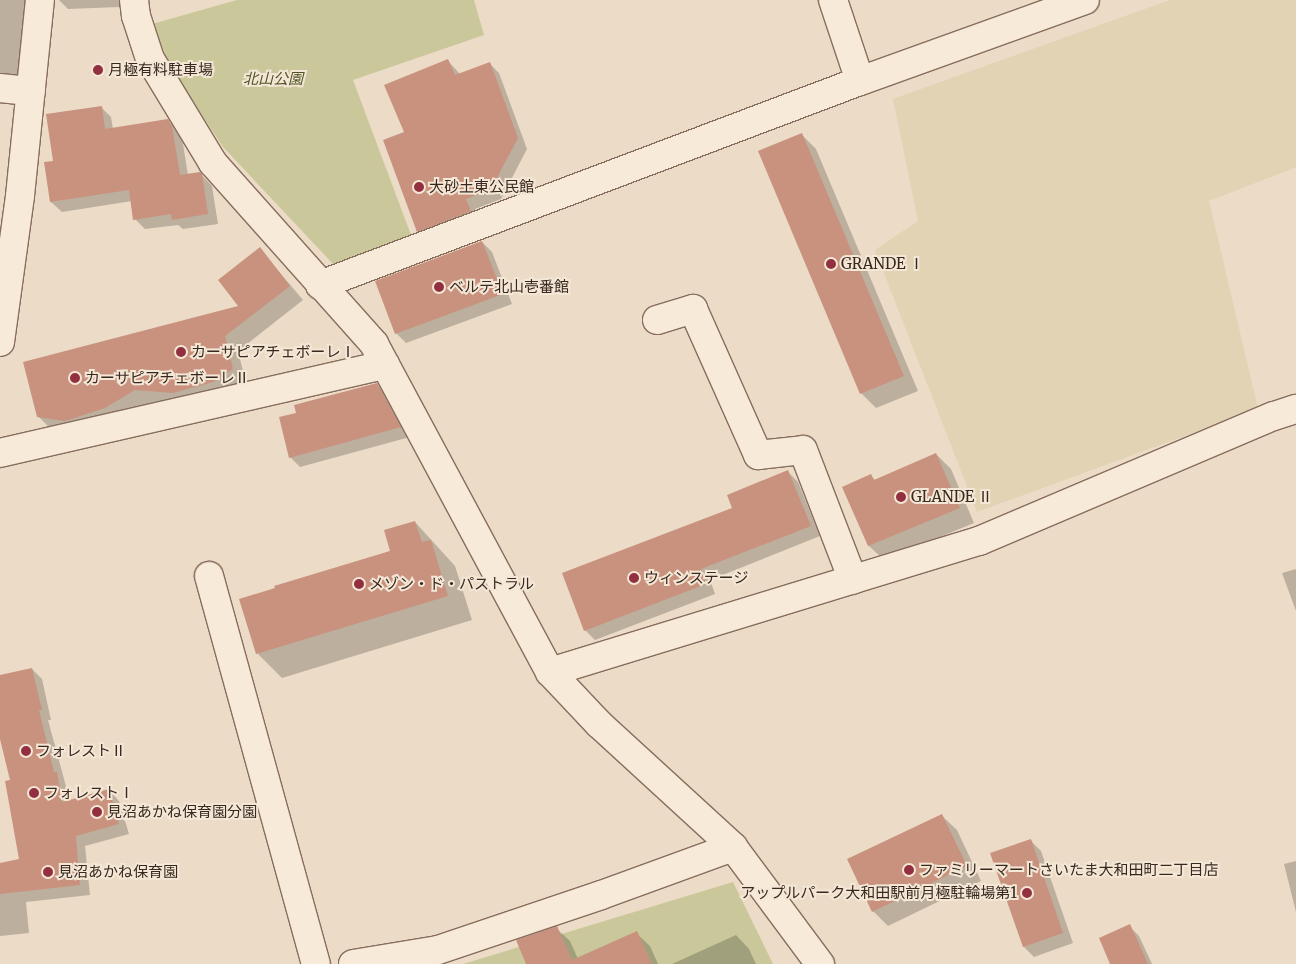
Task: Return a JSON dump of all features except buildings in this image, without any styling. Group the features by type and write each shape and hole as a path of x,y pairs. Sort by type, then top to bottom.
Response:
{"street":[{"path":"0,342 20,196 40,0"},
{"path":"134,0 136,16 150,59 213,163 374,344 550,672 599,724 733,847 820,964"},
{"path":"833,0 860,81"},
{"path":"320,285 860,81 1083,0"},
{"path":"0,88 31,91"},
{"path":"657,320 693,309 758,455 803,450 853,580"},
{"path":"0,454 385,365"},
{"path":"550,672 979,541 1274,416 1296,409"},
{"path":"209,576 316,964"},
{"path":"353,964 438,950 733,847"}],"shaded area":[{"path":"1170,0 1296,0 1296,167 1209,201 1258,409 977,512 875,250 918,221 893,99"}],"green space":[{"name":"北山公園","path":"237,0 474,0 484,35 353,80 411,235 335,266 223,147 171,68 152,24"},
{"path":"733,882 773,964 463,964"}],"place":[{"name":"月極有料駐車場","path":"98,70"},
{"name":"大砂土東公民館","path":"419,187"},
{"name":"GRANDE Ⅰ","path":"831,264"},
{"name":"ベルテ北山壱番館","path":"439,287"},
{"name":"カーサピアチェボーレⅠ","path":"181,352"},
{"name":"カーサピアチェボーレⅡ","path":"75,378"},
{"name":"GLANDE Ⅱ","path":"901,497"},
{"name":"ウィンステージ","path":"634,578"},
{"name":"メゾン・ド・パストラル","path":"359,584"},
{"name":"フォレストⅡ","path":"26,751"},
{"name":"フォレストⅠ","path":"34,793"},
{"name":"見沼あかね保育園分園","path":"97,812"},
{"name":"ファミリーマートさいたま大和田町二丁目店","path":"909,870"},
{"name":"見沼あかね保育園","path":"48,872"},
{"name":"アップルパーク大和田駅前月極駐輪場第1","path":"1027,893"}]}
